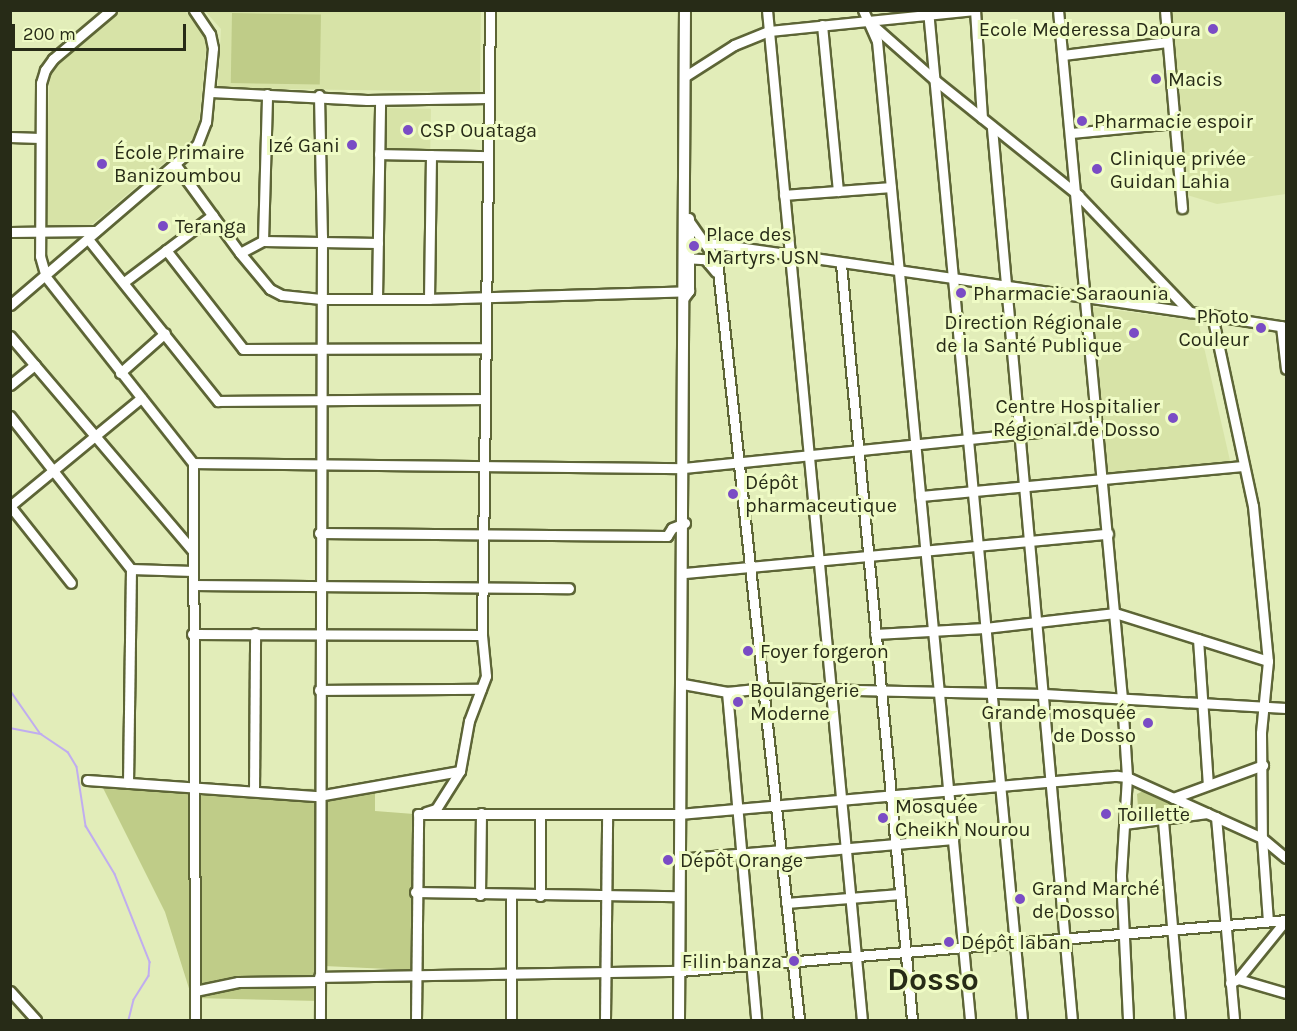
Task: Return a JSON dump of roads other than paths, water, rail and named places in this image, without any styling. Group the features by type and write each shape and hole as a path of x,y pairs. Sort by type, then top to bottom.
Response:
{"main road":[{"path":"679,1020 678,859 684,573 683,468 687,216 684,10"}],"street":[{"path":"111,10 53,59 45,70 40,138 40,256 46,277 120,373 194,463 191,786 195,1020"},
{"path":"10,304 46,277 197,145 206,122 211,93 213,48 210,34 194,10"},
{"path":"418,814 436,809 460,771 469,721 486,676 482,635 485,587 486,465 484,297 490,10"},
{"path":"767,10 862,1020"},
{"path":"863,10 877,41 970,1020"},
{"path":"684,77 734,45 769,31 975,10 982,118"},
{"path":"1058,10 1078,195 1122,699 1127,777 1122,933 1128,1020"},
{"path":"1165,10 1182,208"},
{"path":"928,13 967,439 979,545 998,784 1022,1020"},
{"path":"868,21 992,128 1078,195 1190,312"},
{"path":"822,25 838,191"},
{"path":"1063,55 1167,42"},
{"path":"211,93 319,95 380,100 488,98"},
{"path":"263,241 267,94"},
{"path":"319,95 322,242 318,796 320,1020"},
{"path":"377,299 380,100"},
{"path":"1071,133 1175,123"},
{"path":"992,128 1072,1020"},
{"path":"10,137 40,138"},
{"path":"379,154 487,156"},
{"path":"429,299 431,155"},
{"path":"175,164 240,253 270,289 282,295 321,299 429,299 685,293"},
{"path":"784,195 891,187"},
{"path":"124,282 213,215"},
{"path":"687,216 714,257 799,1020"},
{"path":"10,232 96,231"},
{"path":"88,239 218,401 485,399"},
{"path":"686,239 841,264 1284,327 1287,369"},
{"path":"240,253 263,241 378,243"},
{"path":"686,258 714,257 730,245"},
{"path":"165,250 243,349 485,348"},
{"path":"841,264 912,1020"},
{"path":"1212,315 1253,506 1268,661 1262,708 1262,838 1268,921"},
{"path":"120,373 165,333"},
{"path":"10,336 193,551"},
{"path":"10,385 35,365"},
{"path":"71,583 10,506 141,398"},
{"path":"10,416 55,469 131,569 128,783"},
{"path":"194,463 683,468 1098,426"},
{"path":"920,496 1244,466"},
{"path":"319,533 667,536 672,528 684,523"},
{"path":"684,573 748,564 868,556 1108,534"},
{"path":"131,569 193,571"},
{"path":"193,585 568,588"},
{"path":"875,634 985,628 1115,613 1268,661"},
{"path":"255,633 255,791"},
{"path":"192,634 482,635"},
{"path":"1198,639 1208,785"},
{"path":"682,684 728,692 763,688 1044,694 1287,708"},
{"path":"319,690 481,689"},
{"path":"728,692 756,1020"},
{"path":"1173,798 1263,765"},
{"path":"87,780 318,796 460,771"},
{"path":"418,814 679,814 775,808 998,784 1127,777 1262,838 1287,858"},
{"path":"480,895 481,813"},
{"path":"416,1020 414,973 418,814"},
{"path":"540,815 540,896"},
{"path":"604,1020 607,815"},
{"path":"1124,824 1212,815"},
{"path":"1212,815 1234,981 1234,1020"},
{"path":"1163,821 1180,1020"},
{"path":"678,859 953,839"},
{"path":"415,892 511,896 606,894 678,896"},
{"path":"786,903 900,894"},
{"path":"511,896 512,1020"},
{"path":"195,991 238,982 414,973 679,971 855,955 1066,940 1227,923 1286,920"},
{"path":"1234,981 1286,920"},
{"path":"1234,981 1287,993"},
{"path":"10,991 36,1020"}],"waterway":[{"path":"10,690 40,733"},
{"path":"10,728 41,734 68,752 77,767 86,826 115,874 150,962 149,976 134,1000 129,1020"}],"place":[{"name":"Ecole Mederessa Daoura","path":"1213,29"},
{"name":"Macis","path":"1156,79"},
{"name":"Pharmacie espoir","path":"1082,121"},
{"name":"CSP Ouataga","path":"408,130"},
{"name":"Izé Gani","path":"352,145"},
{"name":"École Primaire Banizoumbou","path":"102,164"},
{"name":"Clinique privée Guidan Lahia","path":"1097,169"},
{"name":"Teranga","path":"163,226"},
{"name":"Place des Martyrs USN","path":"694,246"},
{"name":"Pharmacie Saraounia","path":"961,293"},
{"name":"Photo Couleur","path":"1261,328"},
{"name":"Direction Régionale de la Santé Publique","path":"1134,333"},
{"name":"Centre Hospitalier Régional de Dosso","path":"1173,418"},
{"name":"Dépôt pharmaceutique","path":"733,494"},
{"name":"Foyer forgeron","path":"748,651"},
{"name":"Boulangerie Moderne","path":"738,702"},
{"name":"Grande mosquée de Dosso","path":"1148,723"},
{"name":"Toillette","path":"1106,814"},
{"name":"Mosquée Cheikh Nourou","path":"883,818"},
{"name":"Dépôt Orange","path":"668,860"},
{"name":"Grand Marché de Dosso","path":"1020,899"},
{"name":"Dépôt laban","path":"949,942"},
{"name":"Filin banza","path":"794,961"}],"district":[{"name":"Dosso","path":"933,980"}]}
